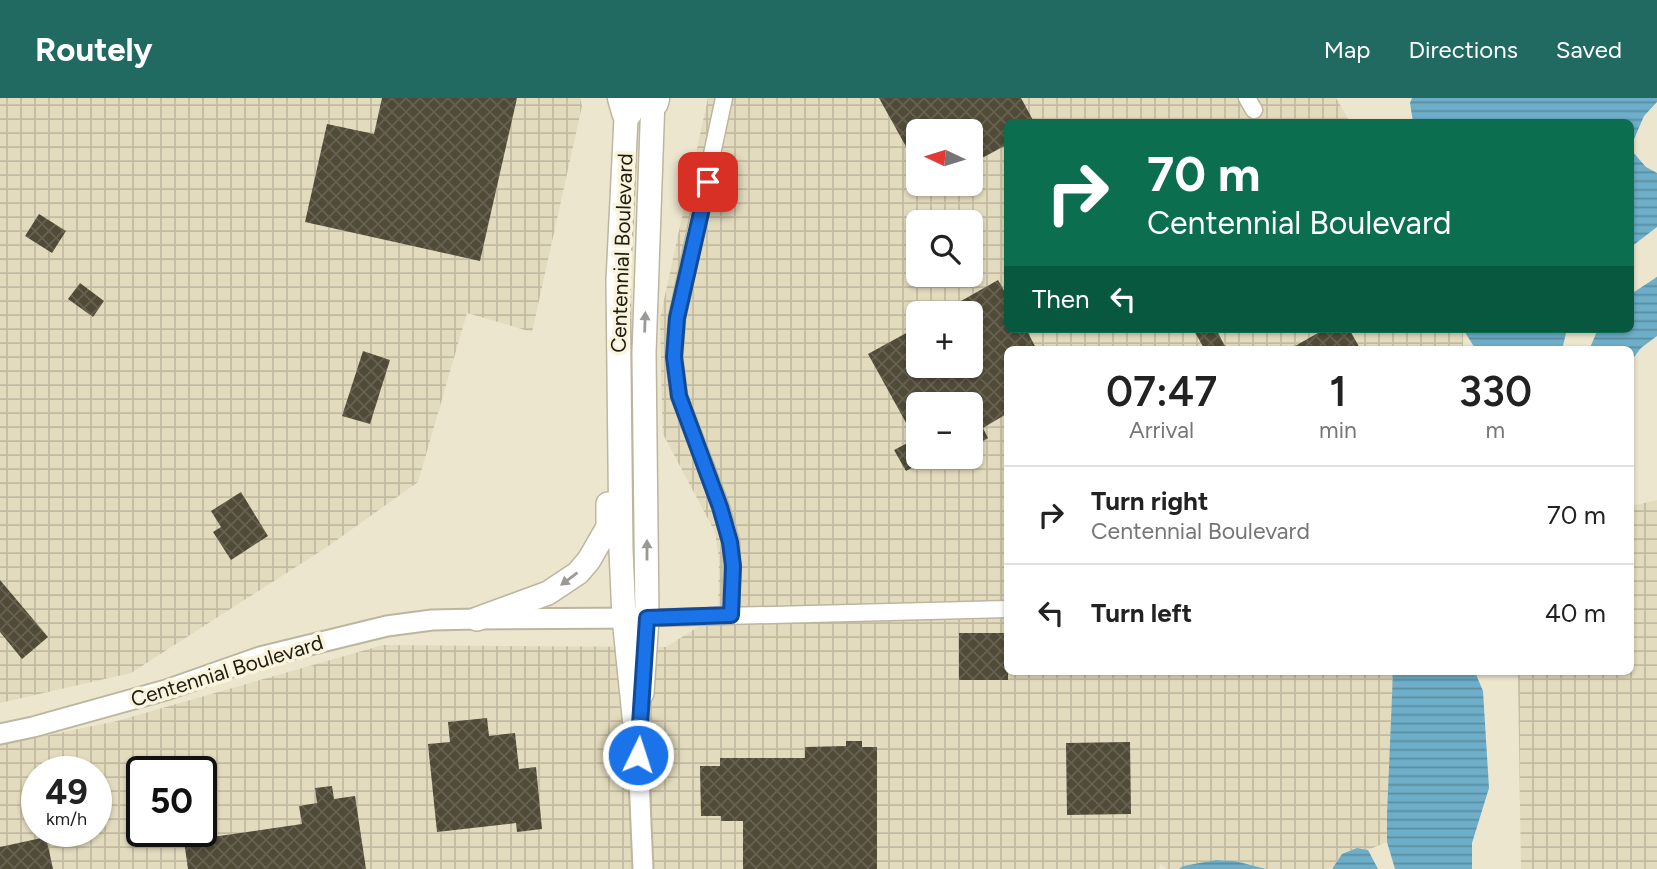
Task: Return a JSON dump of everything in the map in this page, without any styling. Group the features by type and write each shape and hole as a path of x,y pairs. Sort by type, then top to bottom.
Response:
{"main road":[{"name":"Centennial Boulevard","path":"638,755 624,618 618,281 639,101"},
{"name":"Centennial Boulevard","path":"638,755 647,618 639,101"},
{"path":"477,619 548,593 564,584 589,560 608,527 606,354 618,281"}],"street":[{"path":"724,98 677,318 674,357 679,396 720,507 730,542 733,566 731,615"},
{"name":"Centennial Boulevard","path":"0,734 166,690 260,657 387,626 432,620 647,618 1004,609"},
{"path":"638,755 643,869"}],"shaded area":[{"path":"0,98 580,98 582,106 532,332 467,313 418,482 330,545 131,673 0,703"},
{"path":"708,98 1336,98 1348,119 1004,119 1004,333 1463,333 1463,346 1004,346 1004,675 1393,675 1387,842 1368,850 1357,848 1342,854 1333,867 1266,869 1235,861 1216,860 1179,869 1167,869 1161,864 1158,869 0,869 0,745 117,721 383,645 666,647 703,624 718,624 719,560 715,532 663,434 660,318"},
{"path":"1657,500 1657,869 1521,869 1518,675 1634,675 1634,505"}],"water":[{"path":"1412,98 1657,98 1657,102 1644,116 1634,139 1634,119 1413,119 1410,103"},
{"path":"1634,153 1646,167 1657,173 1657,227 1634,245"},
{"path":"1657,277 1657,336 1634,357 1634,346 1591,346 1596,333 1634,333 1634,292"},
{"path":"1465,333 1566,333 1563,346 1474,346"},
{"path":"1393,675 1476,675 1483,691 1489,788 1472,843 1472,869 1395,869 1387,842"},
{"path":"1357,848 1368,850 1378,869 1332,869 1342,854"},
{"path":"1216,860 1235,861 1266,869 1179,869"}],"building":[{"path":"382,98 517,98 480,261 305,222 327,124 374,134"},
{"path":"879,98 1021,98 1032,119 1004,119 1004,146 984,157 984,119 906,119 906,147"},
{"path":"39,214 66,231 52,253 25,236"},
{"path":"998,280 1004,290 1004,333 1028,333 1035,346 1004,346 1004,415 983,428 983,392 906,392 906,423 868,354 906,333 906,378 983,378 983,301 961,301"},
{"path":"80,283 104,301 93,317 68,299"},
{"path":"1195,333 1218,333 1225,346 1203,346"},
{"path":"1318,333 1351,333 1359,346 1295,346"},
{"path":"363,351 390,360 370,424 342,416"},
{"path":"983,428 988,438 983,441"},
{"path":"906,444 906,469 910,469 906,471 894,450"},
{"path":"241,492 268,536 231,560 213,532 221,527 211,511"},
{"path":"0,580 48,637 22,659 0,632"},
{"path":"959,633 1004,633 1004,675 1008,675 1008,680 959,680"},
{"path":"487,718 489,736 515,733 519,769 536,767 542,829 517,832 516,823 437,832 428,744 450,742 448,722"},
{"path":"846,741 862,741 862,747 877,747 877,869 743,869 743,821 721,821 721,816 701,816 700,766 720,766 720,758 805,758 805,747 846,746"},
{"path":"1130,742 1131,814 1067,815 1066,743"},
{"path":"332,786 334,799 355,796 366,869 188,869 185,847 217,847 217,836 302,824 299,806 317,803 315,788"},
{"path":"21,842 21,847 48,847 53,869 0,869 0,847"}],"route":[{"path":"638,755 647,618 731,615 733,566 727,526 679,396 675,377 677,318 708,182"}]}
